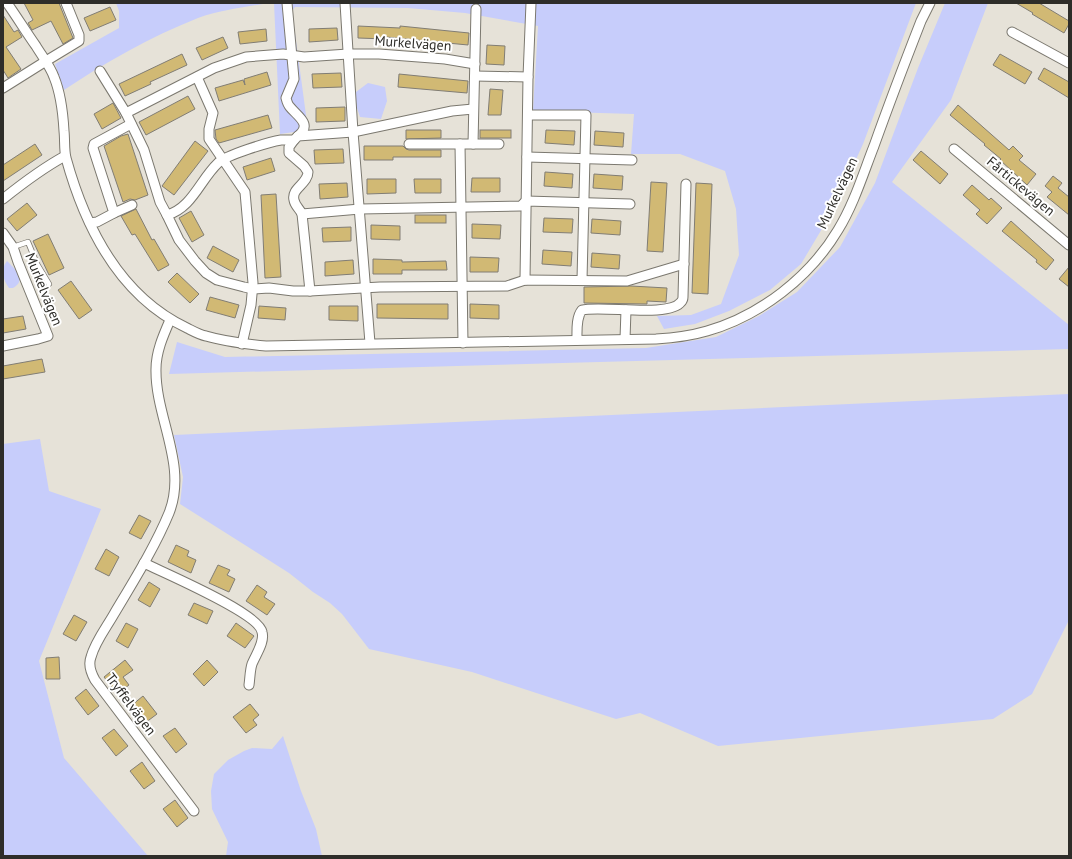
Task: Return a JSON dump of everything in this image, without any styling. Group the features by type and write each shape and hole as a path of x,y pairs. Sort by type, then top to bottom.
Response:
{"street":[{"name":"Murkelvägen","path":"7,3 46,60 54,77 60,96 66,156 74,185 90,223 105,253 123,279 144,300 170,320 205,336 242,344 266,346 674,338 707,331 751,313 786,289 808,269 839,229 852,201 921,21 930,3"},
{"path":"287,3 294,79 286,98 290,108 303,120 304,126 302,132 289,147 290,153 304,166 308,172 307,179 295,192 293,197 296,206 302,214 310,291"},
{"path":"345,3 353,132 370,343"},
{"path":"525,280 528,77 531,3"},
{"path":"3,88 79,41 79,35 69,4"},
{"path":"473,144 476,9"},
{"path":"1012,32 1069,63"},
{"name":"Murkelvägen","path":"126,113 214,68 246,57 283,54 304,56 348,54 408,56 445,59 475,64"},
{"path":"100,71 126,113 144,150 160,202 179,240 206,273 217,280 253,289 269,288 293,291 366,288 507,286 525,280 627,281 684,264"},
{"path":"475,76 528,77"},
{"path":"196,77 213,113 209,129 209,139 245,192 250,234 253,289 242,344"},
{"path":"166,215 178,210 187,203 213,168 223,159 283,140 353,132 473,109"},
{"path":"528,115 586,115 582,280"},
{"path":"114,213 93,148 96,142 131,124"},
{"path":"409,144 500,144"},
{"path":"460,144 463,343"},
{"name":"Fårtickevägen","path":"954,149 1069,245"},
{"path":"3,199 49,164 66,156"},
{"path":"527,157 632,160"},
{"path":"577,340 578,323 580,312 582,310 648,311 677,306 682,302 686,184"},
{"path":"302,214 360,208 522,206 526,202 630,204"},
{"path":"90,223 97,222 132,205"},
{"name":"Murkelvägen","path":"3,233 13,247 48,336 3,346"},
{"path":"625,339 626,310"},
{"name":"Tryffelvägen","path":"170,320 160,346 156,369 158,396 176,477 175,489 169,512 144,563 93,650 89,663 95,680 194,811"},
{"path":"144,563 228,604 258,623 263,637 251,668 249,685"}],"lane":[{"path":"13,247 28,242 37,264 49,284"}],"shaded area":[{"path":"116,3 269,3 215,13 180,25 129,51 64,90 55,64 119,28 119,11"},
{"path":"274,3 916,3 863,144 832,212 801,264 770,290 729,311 695,324 664,329 657,316 691,315 721,304 739,255 736,209 725,171 680,154 631,154 634,114 533,111 538,26 465,13 408,8 295,7 292,11 308,130 280,134"},
{"path":"945,3 988,3 951,100 892,182 1069,325 1069,349 169,374 177,342 225,357 646,348 716,337 759,316 797,292 840,247 875,183 918,68"},
{"path":"368,83 385,87 387,101 381,119 360,117 355,102 356,92"},
{"path":"7,261 20,278 17,285 13,288 9,288 5,282 3,274"},
{"path":"1069,394 1069,620 1032,694 993,719 718,746 640,713 616,719 472,672 369,649 342,614 330,603 289,573 180,504 183,477 174,435"},
{"path":"40,439 49,491 101,509 39,661 64,758 148,856 3,856 3,444"},
{"path":"283,736 301,791 316,829 322,856 226,856 228,842 212,809 211,791 214,774 228,760 244,751 252,748 272,749"}],"building":[{"path":"24,3 59,3 73,38 63,44 51,21 32,30 28,23 33,20"},
{"path":"1016,3 1039,3 1069,21 1069,24 1064,33"},
{"path":"110,7 116,20 90,31 84,18"},
{"path":"3,15 14,32 18,30 22,37 6,47 21,69 8,78 3,70"},
{"path":"358,26 400,28 400,26 469,33 468,45 386,37 386,39 358,38"},
{"path":"337,28 338,40 309,42 309,29"},
{"path":"266,29 267,41 240,44 238,32"},
{"path":"223,37 228,48 202,60 196,48"},
{"path":"487,45 505,46 504,65 486,64"},
{"path":"182,54 187,65 150,82 151,84 125,96 119,84"},
{"path":"1000,54 1032,72 1025,84 993,65"},
{"path":"1044,68 1069,82 1069,98 1038,79"},
{"path":"267,72 271,85 219,101 215,88 243,80 245,85 244,79"},
{"path":"341,73 342,87 313,88 312,74"},
{"path":"399,74 468,81 467,93 398,87"},
{"path":"490,89 503,90 501,115 488,115"},
{"path":"188,96 195,109 146,135 139,122"},
{"path":"113,103 121,118 102,129 94,114"},
{"path":"958,105 1009,150 1013,146 1023,156 1019,160 1036,174 1027,185 1000,160 1001,159 984,145 985,144 950,115"},
{"path":"345,107 345,121 316,122 316,108"},
{"path":"268,115 272,128 219,143 216,139 215,130"},
{"path":"406,130 441,130 441,138 406,139"},
{"path":"480,130 511,130 511,138 480,138"},
{"path":"546,130 575,131 574,145 545,143"},
{"path":"595,131 624,133 623,147 594,145"},
{"path":"128,134 148,195 135,200 130,199 123,202 104,146 121,136"},
{"path":"195,141 208,151 174,195 162,186"},
{"path":"35,144 42,155 3,181 3,165"},
{"path":"364,146 403,146 409,150 441,150 441,157 393,157 393,160 364,160"},
{"path":"343,149 344,163 315,164 314,150"},
{"path":"921,151 948,174 940,184 913,160"},
{"path":"271,158 275,171 247,180 243,167"},
{"path":"545,172 573,174 572,188 544,186"},
{"path":"594,174 623,176 622,190 593,188"},
{"path":"1053,176 1062,183 1058,188 1069,197 1069,215 1047,197 1052,192 1045,186"},
{"path":"472,178 500,178 500,192 471,192"},
{"path":"367,179 396,179 396,193 367,194"},
{"path":"414,179 441,179 441,193 415,193"},
{"path":"651,182 667,183 663,252 647,251"},
{"path":"347,183 348,197 320,199 319,184"},
{"path":"696,183 712,184 708,294 692,293"},
{"path":"972,185 989,200 991,198 1002,208 987,224 976,214 980,210 963,195"},
{"path":"276,194 281,277 265,278 261,195"},
{"path":"27,203 37,215 17,231 7,219"},
{"path":"136,209 152,240 154,239 169,265 158,271 135,234 132,235 121,216"},
{"path":"191,211 204,235 192,242 179,218"},
{"path":"415,215 446,215 446,223 415,223"},
{"path":"544,218 573,219 572,233 543,232"},
{"path":"592,219 621,221 620,235 591,233"},
{"path":"1011,221 1054,260 1046,270 1036,262 1037,260 1002,231"},
{"path":"472,224 501,225 500,239 472,238"},
{"path":"371,225 400,226 400,240 371,239"},
{"path":"351,227 351,241 323,242 322,228"},
{"path":"48,234 64,268 49,275 33,241"},
{"path":"213,246 239,260 233,272 207,258"},
{"path":"543,250 572,252 571,266 542,264"},
{"path":"592,253 620,255 619,269 591,267"},
{"path":"470,257 499,258 498,272 470,272"},
{"path":"373,259 402,260 402,262 446,261 447,270 402,270 402,274 373,274"},
{"path":"353,260 354,274 325,276 325,262"},
{"path":"1069,267 1069,287 1059,279"},
{"path":"177,273 199,294 190,303 168,282"},
{"path":"71,281 92,310 79,319 58,290"},
{"path":"631,286 667,288 666,302 647,301 647,304 584,303 584,287"},
{"path":"210,297 239,305 235,318 206,310"},
{"path":"377,304 448,304 448,319 377,318"},
{"path":"470,304 499,305 499,319 470,318"},
{"path":"259,306 286,308 285,320 258,318"},
{"path":"329,306 358,306 358,321 329,320"},
{"path":"23,316 26,329 3,333 3,319"},
{"path":"42,359 45,372 3,379 3,366"},
{"path":"139,515 151,521 141,539 129,533"},
{"path":"176,545 189,551 187,556 196,560 191,573 168,562"},
{"path":"106,549 119,557 109,576 95,569"},
{"path":"218,565 230,570 227,575 235,579 229,592 209,583"},
{"path":"149,582 160,589 150,607 138,600"},
{"path":"257,585 267,592 264,597 275,604 267,615 246,601"},
{"path":"194,603 213,611 207,624 188,615"},
{"path":"74,615 87,622 76,641 63,634"},
{"path":"126,623 138,629 128,648 116,641"},
{"path":"236,623 254,636 245,648 227,636"},
{"path":"59,657 60,679 46,679 46,658"},
{"path":"125,660 133,670 123,677 129,685 117,694 104,677"},
{"path":"207,660 218,672 204,686 193,674"},
{"path":"86,689 99,706 88,715 75,698"},
{"path":"143,696 157,714 145,723 132,705"},
{"path":"250,704 259,715 253,720 257,725 246,733 233,717"},
{"path":"175,728 187,744 176,753 163,736"},
{"path":"114,729 128,746 116,756 102,738"},
{"path":"142,762 155,781 144,789 130,771"},
{"path":"175,800 188,818 177,827 163,809"}]}
